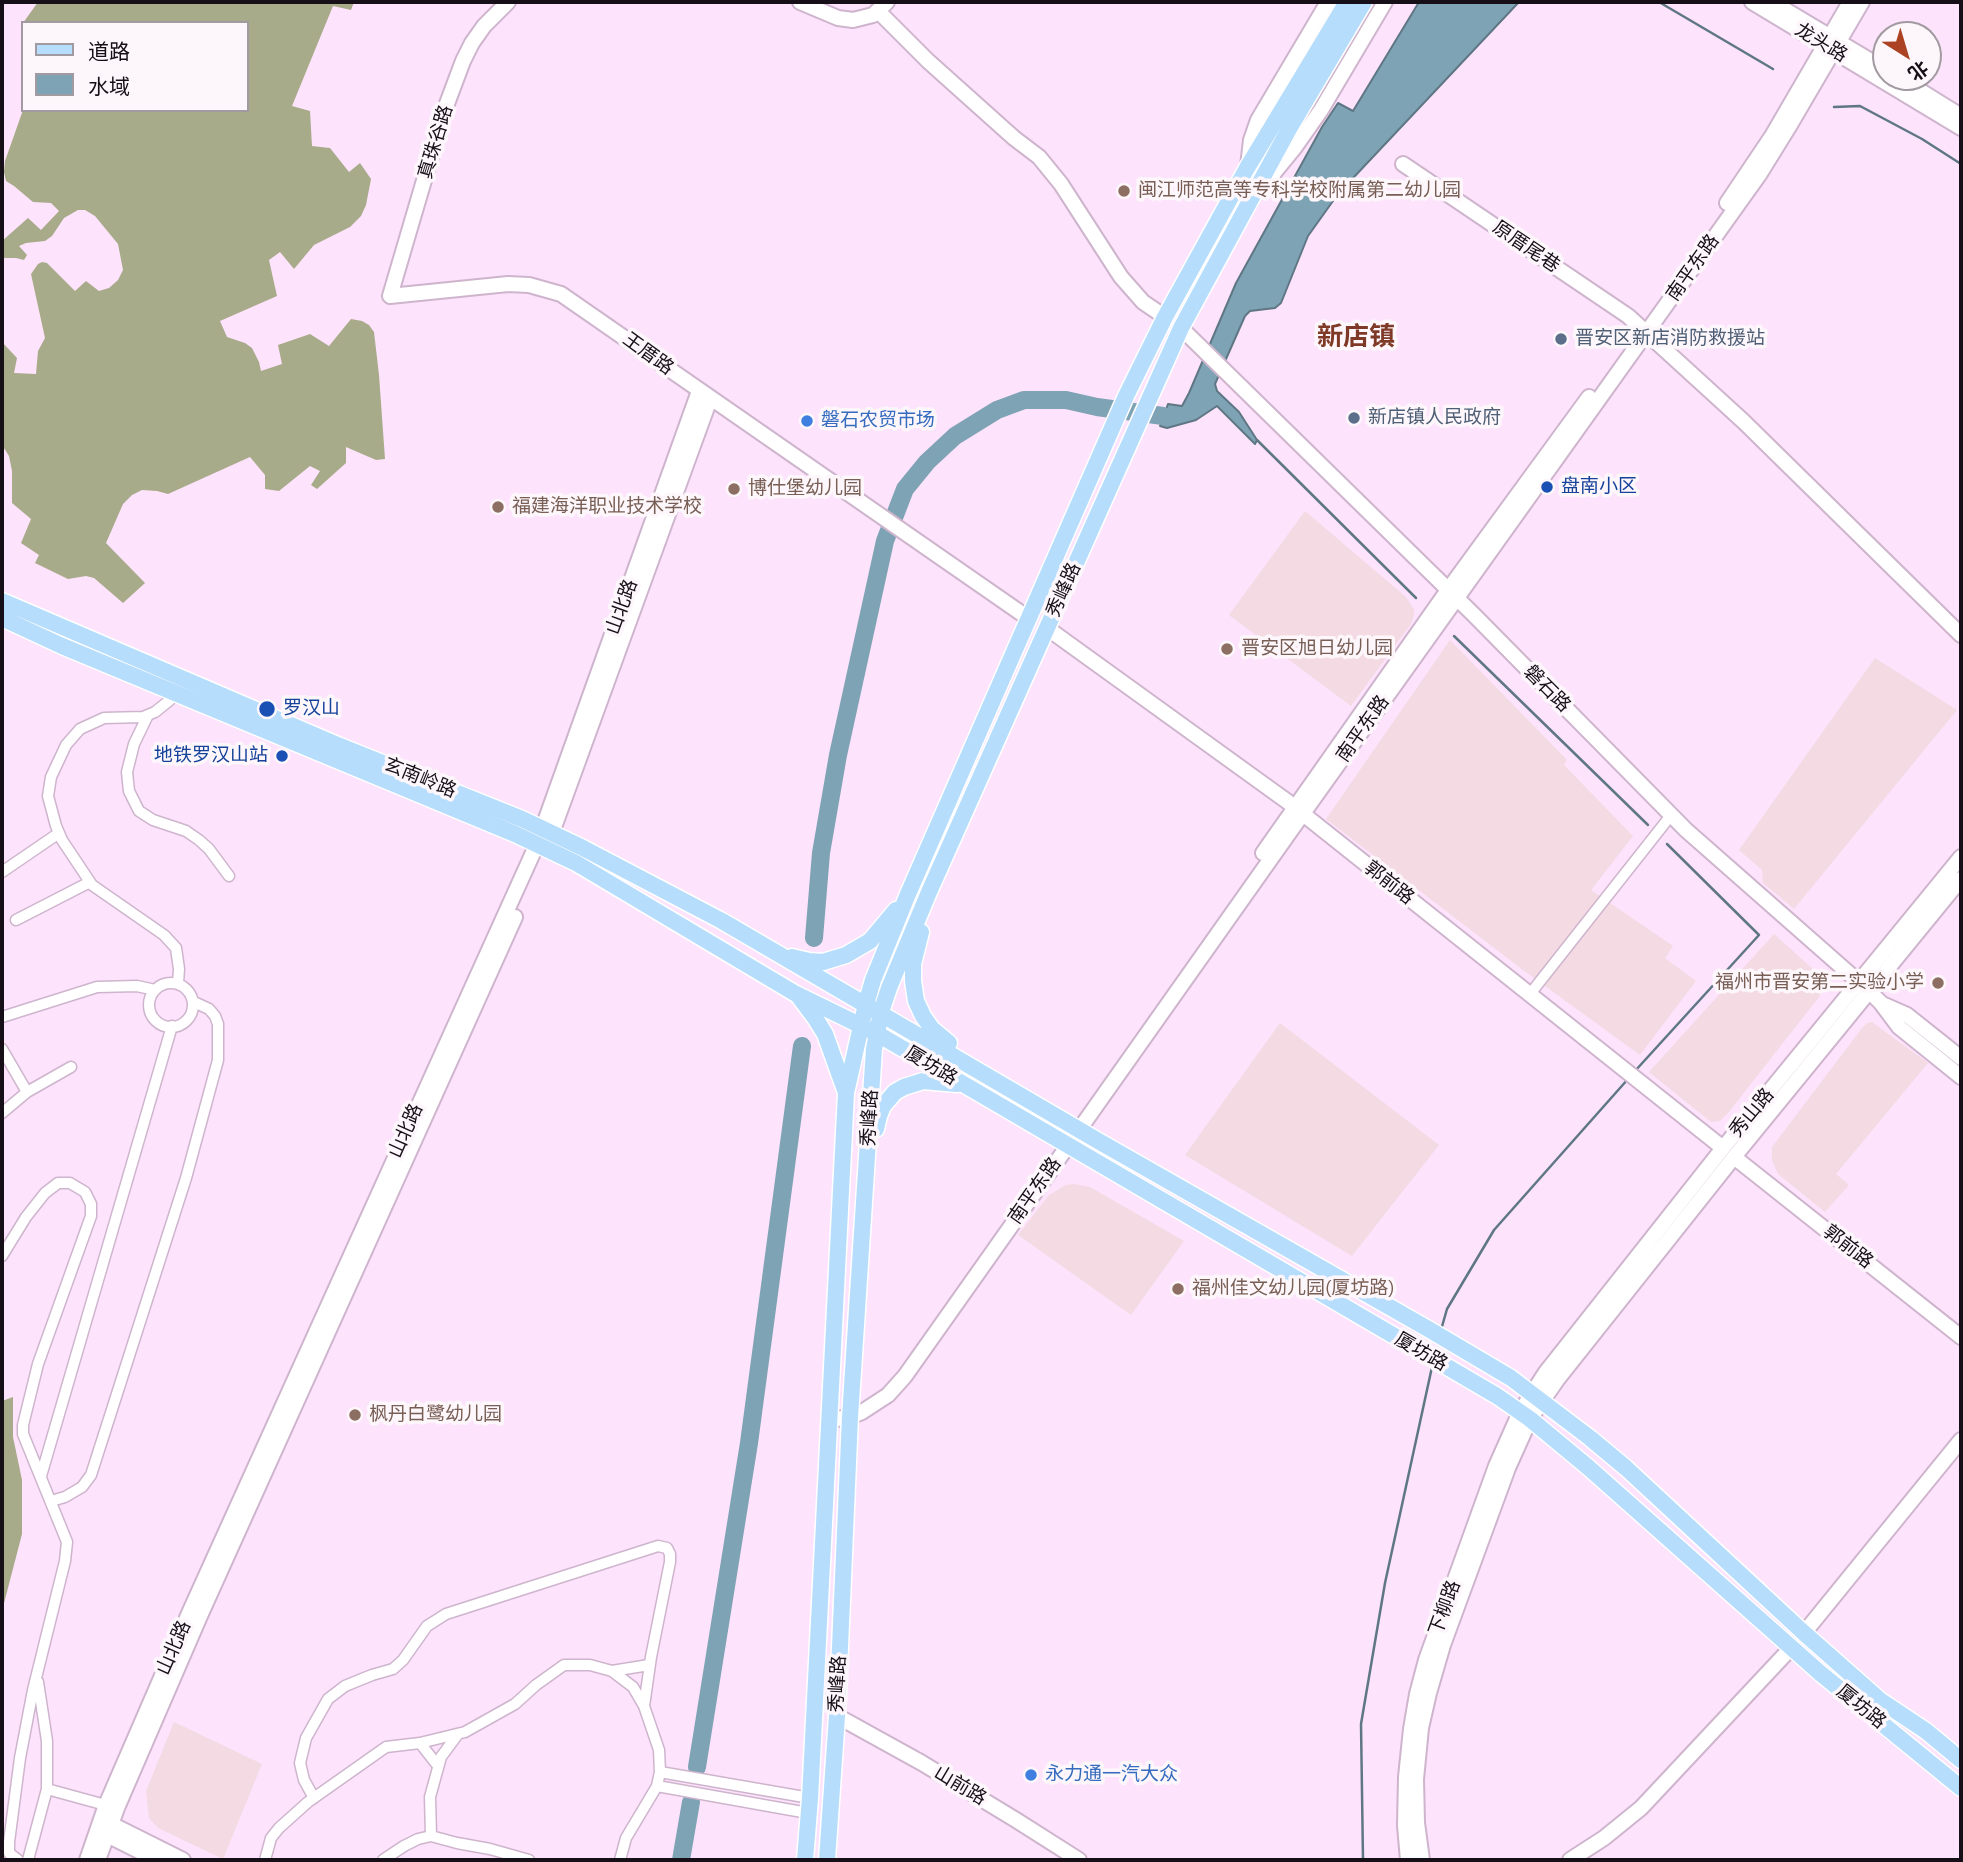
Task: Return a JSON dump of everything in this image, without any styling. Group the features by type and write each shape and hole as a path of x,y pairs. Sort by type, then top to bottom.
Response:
{"main road":[{"name":"真珠谷路","path":"390,296 445,109 463,61 484,26 508,2"},
{"path":"800,2 845,20 866,18 883,6 937,69 1014,138 1040,157 1061,184 1121,277 1143,302 1165,317"},
{"path":"1247,168 1251,140 1258,120 1328,2"},
{"path":"1282,124 1347,2"},
{"path":"1282,124 1364,2"},
{"path":"1247,205 1295,147 1385,2"},
{"name":"龙头路","path":"1752,2 1872,63"},
{"name":"龙头路","path":"1772,2 1961,128"},
{"name":"南平东路","path":"1832,44 1850,2"},
{"name":"南平东路","path":"830,1416 850,1413 881,1399 905,1376 1065,1142 1452,594 1643,330 1862,2"},
{"path":"1921,91 1961,116"},
{"name":"秀峰路","path":"805,1860 846,1093 866,1004 908,894 1126,396 1165,317 1247,168 1282,124"},
{"name":"秀峰路","path":"827,1860 837,1716 850,1413 876,1033 881,1012 929,892 1135,429 1181,328 1247,205 1282,124"},
{"name":"原厝尾巷","path":"1403,164 1628,316 1752,430 1961,635"},
{"name":"王厝路","path":"390,296 508,284 529,285 561,294 1028,618"},
{"name":"磐石路","path":"1181,328 1698,840 1881,1003 1899,1027 1961,1077"},
{"name":"山北路","path":"87,1860 106,1820 190,1611 545,838 705,395"},
{"name":"玄南岭路","path":"2,601 340,746 545,838 722,921 825,981"},
{"name":"玄南岭路","path":"2,618 62,646 545,838 576,863 796,994 817,1011"},
{"name":"郭前路","path":"1047,628 1299,811 1961,1337"},
{"name":"秀山路","path":"1864,988 1961,857"},
{"name":"秀山路","path":"1551,1376 1864,988 1961,879"},
{"path":"929,892 913,964 916,1000 932,1029 970,1065"},
{"path":"776,953 809,961 828,961 846,955 870,941 908,894"},
{"name":"厦坊路","path":"825,981 1511,1378 1626,1468 1881,1701 1926,1731 1961,1760"},
{"name":"磐石路","path":"1881,1003 1907,1015 1961,1058"},
{"path":"817,1011 846,1093"},
{"name":"厦坊路","path":"817,1011 861,1025 876,1033 1429,1356 1525,1415 1589,1468 1791,1648 1961,1787"},
{"path":"867,1162 878,1116 895,1092 923,1081 962,1085"},
{"name":"下柳路","path":"1408,1860 1405,1826 1406,1776 1411,1729 1426,1660 1496,1466 1551,1376"},
{"name":"下柳路","path":"1422,1860 1417,1823 1416,1779 1421,1728 1429,1693 1443,1645 1525,1415"},
{"path":"1804,1633 1961,1440"},
{"path":"1570,1860 1612,1832 1641,1808 1791,1648"},
{"name":"山前路","path":"837,1716 922,1763 1079,1860"},
{"path":"106,1820 157,1860"},
{"path":"106,1820 183,1860"},
{"name":"山北路","path":"98,1860 106,1820"}],"street":[{"path":"170,700 155,712 143,717 104,718 80,729 66,745 51,777 48,796 59,834 90,882 164,935 176,948 179,969 177,983"},
{"path":"148,715 134,744 127,772 129,791 139,811 153,820 186,831 199,840 229,876"},
{"path":"1530,994 1672,814"},
{"path":"2,872 59,834"},
{"path":"16,920 90,882"},
{"path":"164,983 182,985 190,992 194,1002 191,1016 185,1022 172,1026 156,1021 149,1004 155,990 164,983"},
{"path":"2,1017 97,987 137,985 155,990"},
{"path":"51,1501 65,1497 82,1487 91,1475 186,1178 218,1060 218,1024 215,1016 209,1009 194,1002"},
{"path":"40,1477 172,1026"},
{"path":"2,1049 27,1092"},
{"path":"2,1113 27,1092 71,1067"},
{"path":"2,1256 26,1217 45,1193 58,1183 70,1183 85,1192 91,1204 91,1216 38,1363 23,1425 23,1434 67,1542 20,1758 9,1842 9,1853 18,1860"},
{"path":"314,1798 304,1780 300,1763 306,1738 328,1699 345,1686 393,1669 428,1626 446,1614 658,1546 667,1548 670,1562 649,1665 644,1706"},
{"path":"265,1860 271,1838 279,1828 314,1798 386,1747 420,1743 465,1732 515,1704 564,1665 590,1665 612,1671 634,1687 644,1706 659,1750 660,1772 657,1786 626,1838 620,1860"},
{"path":"612,1671 649,1665"},
{"path":"28,1860 47,1789 47,1741 37,1675"},
{"path":"431,1836 430,1797 441,1757 457,1734"},
{"path":"420,1743 439,1766"},
{"path":"660,1772 809,1806"},
{"path":"657,1786 809,1806"},
{"path":"47,1789 106,1820"},
{"path":"383,1860 404,1846 431,1836 529,1860"}],"shaded area":[{"path":"1305,511 1406,597 1414,610 1411,624 1351,706 1229,615"},
{"path":"1450,640 1567,760 1564,765 1633,836 1591,890 1673,946 1665,958 1696,981 1640,1055 1523,970 1326,819"},
{"path":"1875,658 1957,710 1794,909 1763,883 1762,870 1739,850"},
{"path":"1774,934 1815,971 1821,992 1728,1113 1720,1121 1711,1122 1649,1072"},
{"path":"1872,1022 1928,1063 1836,1174 1849,1185 1825,1212 1778,1174 1772,1160 1772,1147 1862,1028"},
{"path":"1280,1023 1439,1145 1352,1256 1185,1155"},
{"path":"1066,1185 1090,1187 1184,1241 1131,1315 1018,1235 1049,1195"},
{"path":"174,1722 262,1764 223,1859 158,1828 149,1818 146,1791"}],"green space":[{"path":"38,2 354,2 351,10 333,6 292,106 310,111 312,146 330,148 349,172 360,163 371,179 366,205 361,216 350,227 314,245 294,269 280,252 269,260 277,296 220,321 227,337 252,348 261,371 282,364 278,345 310,334 329,346 351,319 369,325 374,332 385,459 376,460 346,447 346,463 317,489 311,485 320,471 310,466 279,491 265,489 265,475 250,457 168,494 142,490 132,495 123,504 106,543 145,583 123,603 94,578 86,576 68,579 35,563 39,555 21,543 31,519 12,503 12,471 9,456 2,445 2,342 17,358 14,373 36,374 38,351 45,338 31,274 42,262 47,263 75,291 86,281 99,291 109,288 118,280 123,270 118,244 95,216 85,210 78,210 64,218 52,236 45,241 19,246 27,255 24,260 2,258 2,241 28,218 41,230 59,211 51,203 33,202 6,181 5,161 22,112 248,112 248,21 24,21"},
{"path":"13,1397 13,1437 22,1480 22,1534 2,1611 2,1401"}],"water":[{"path":"1419,2 1519,2 1338,194 1308,236 1281,303 1275,308 1250,311 1245,316 1215,384 1217,391 1239,412 1257,440 1255,444 1217,406 1196,420 1167,428 1160,426 1168,404 1182,406 1236,283 1322,127 1338,103 1353,111"}],"waterway":[{"path":"1659,2 1773,69"},
{"path":"1834,107 1860,106 1922,139 1961,164"},
{"path":"814,938 821,853 838,755 885,541 905,489 927,462 955,436 997,410 1024,400 1066,400 1163,416"},
{"path":"1257,440 1416,598"},
{"path":"1454,636 1648,825"},
{"path":"1635,1071 1759,935 1667,844"},
{"path":"697,1767 749,1443 802,1046"},
{"path":"1441,1330 1447,1309 1494,1230 1628,1079"},
{"path":"1363,1860 1361,1724 1385,1583 1432,1367"},
{"path":"681,1860 691,1802"}],"place":[{"name":"闽江师范高等专科学校附属第二幼儿园","path":"1124,191"},
{"name":"晋安区新店消防救援站","path":"1561,339"},
{"name":"新店镇人民政府","path":"1354,418"},
{"name":"磐石农贸市场","path":"807,421"},
{"name":"盘南小区","path":"1547,487"},
{"name":"博仕堡幼儿园","path":"734,489"},
{"name":"福建海洋职业技术学校","path":"498,507"},
{"name":"晋安区旭日幼儿园","path":"1227,649"},
{"name":"罗汉山","path":"267,709"},
{"name":"地铁罗汉山站","path":"282,756"},
{"name":"福州市晋安第二实验小学","path":"1938,983"},
{"name":"福州佳文幼儿园(厦坊路)","path":"1178,1289"},
{"name":"枫丹白鹭幼儿园","path":"355,1415"},
{"name":"永力通一汽大众","path":"1031,1775"}],"district":[{"name":"新店镇","path":"1356,337"}]}
